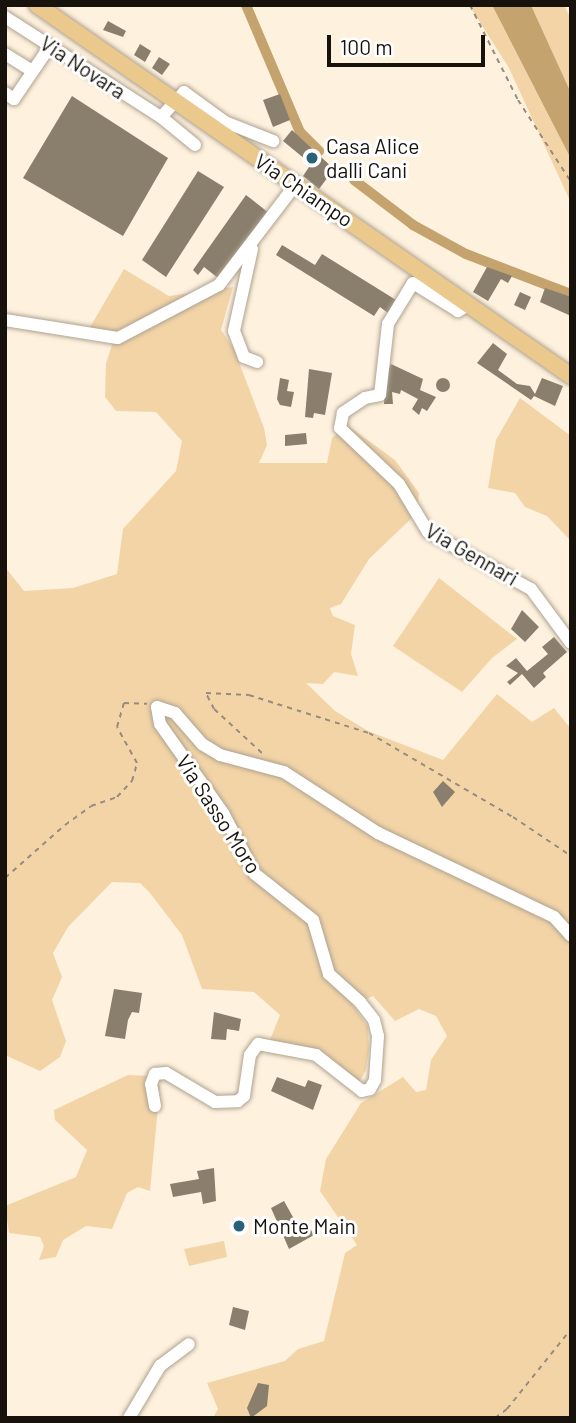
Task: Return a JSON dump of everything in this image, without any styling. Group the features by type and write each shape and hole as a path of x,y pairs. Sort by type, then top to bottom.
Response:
{"main road":[{"name":"Via Chiampo","path":"37,5 571,376"}],"street":[{"name":"Via Novara","path":"5,16 161,117 195,145"},
{"path":"5,93 14,99 50,46"},
{"path":"5,54 32,71"},
{"path":"161,117 184,92 225,122 273,141"},
{"path":"5,320 118,338 219,285 254,243 296,184"},
{"path":"254,243 234,331 244,356 257,362"},
{"name":"Via Gennari","path":"468,304 458,311 413,283 388,324 380,395 365,398 343,413 340,428 398,484 428,532 531,589 571,643"},
{"name":"Via Sasso Moro","path":"155,1106 151,1084 155,1074 166,1073 215,1102 238,1101 244,1096 250,1055 258,1044 316,1055 362,1091 370,1089 375,1080 378,1036 374,1020 360,1002 329,974 313,920 255,874 223,813 160,724 157,708 175,713 202,744 220,755 284,772 378,833 554,917 571,936"},
{"path":"129,1418 160,1366 189,1345"}],"path":[{"path":"470,5 518,100 571,182"},
{"path":"267,757 214,709 206,693 249,695 369,733 502,810 571,856"},
{"path":"5,877 65,825 91,806 117,797 132,781 137,763 117,727 124,703 157,708"},
{"path":"495,1418 507,1409 571,1329"}],"shaded area":[{"path":"469,5 492,5 571,159 571,203 509,68"},
{"path":"492,5 531,5 571,93 571,159"},
{"path":"531,5 564,5 571,19 571,93"},
{"path":"124,269 169,296 233,287 221,330 234,349 264,428 267,445 259,463 327,463 332,438 347,425 395,460 419,493 417,513 369,559 341,604 330,608 333,616 355,625 351,654 358,676 334,672 323,684 306,683 335,711 368,731 443,760 497,694 532,722 554,708 571,729 571,1418 214,1416 218,1409 207,1383 285,1361 298,1349 324,1341 345,1253 357,1245 320,1191 326,1159 361,1103 403,1077 416,1092 426,1090 431,1060 447,1036 436,1016 419,1009 395,1021 373,996 353,1005 368,1027 366,1070 357,1086 305,1052 274,1046 270,1040 280,1015 254,992 202,989 182,935 150,893 140,883 112,882 68,927 53,953 62,977 52,1000 66,1041 60,1057 40,1071 5,1055 5,567 24,591 73,588 117,574 123,529 176,471 182,441 156,412 116,411 105,397 106,363 113,342 86,334"},
{"path":"520,398 571,436 571,541 547,516 525,507 515,493 488,488 496,440"},
{"path":"439,578 517,639 492,658 462,692 393,646"},
{"path":"128,1075 149,1076 160,1086 150,1191 138,1187 127,1193 112,1229 86,1226 63,1240 56,1257 39,1260 44,1246 40,1237 9,1233 5,1206 76,1177 87,1150 55,1120 54,1110"},
{"path":"224,1241 227,1257 189,1266 184,1249"}],"building":[{"path":"108,21 126,31 123,37 103,30"},
{"path":"140,44 151,51 145,62 134,55"},
{"path":"159,57 170,64 162,75 152,68"},
{"path":"280,94 290,120 273,127 263,100"},
{"path":"72,96 168,158 123,236 23,178"},
{"name":"Casa Alice dalli Cani","path":"292,130 334,169 319,189 303,176 311,164 283,141"},
{"path":"198,171 224,187 166,277 142,260"},
{"path":"246,195 269,213 218,278 204,267 198,275 193,270"},
{"path":"282,245 315,265 322,254 396,300 388,313 380,307 374,316 276,255"},
{"path":"487,267 512,276 508,283 501,279 488,301 473,292"},
{"path":"545,288 571,297 571,316 540,302"},
{"path":"520,292 531,297 525,310 514,305"},
{"path":"493,343 507,354 498,370 517,384 530,386 535,394 542,378 563,386 555,406 534,396 531,400 477,363"},
{"path":"391,364 423,379 420,390 436,397 427,411 422,408 419,415 412,409 418,399 401,390 400,394 392,392 393,404 384,404 385,377"},
{"path":"309,369 332,373 325,415 314,413 313,418 305,417"},
{"path":"280,378 289,380 287,391 294,392 291,407 280,405 277,399"},
{"path":"440,378 446,378 450,385 446,392 440,392 436,388 436,382"},
{"path":"306,433 307,444 285,446 285,435"},
{"path":"522,610 539,627 525,642 511,629"},
{"path":"554,637 567,652 543,673 546,677 534,688 522,674 510,685 507,682 518,673 506,666 516,658 527,671 548,654 542,647"},
{"path":"443,781 455,792 442,807 433,792"},
{"path":"114,989 142,993 139,1013 132,1012 125,1039 105,1036"},
{"path":"214,1012 241,1019 239,1031 227,1029 226,1040 211,1039"},
{"path":"277,1077 305,1087 308,1080 322,1085 313,1110 271,1091"},
{"path":"214,1168 216,1201 203,1204 201,1192 173,1197 170,1184 199,1179 197,1171"},
{"path":"284,1201 298,1226 306,1222 314,1235 289,1249 271,1208"},
{"path":"233,1307 249,1311 245,1330 229,1325"},
{"path":"258,1383 269,1385 267,1406 251,1418 247,1408"}],"waterway":[{"path":"246,5 300,132 319,151"},
{"path":"354,180 413,225 466,254 571,294"}],"place":[{"name":"Casa Alice dalli Cani","path":"312,158"},
{"name":"Monte Main","path":"239,1226"}]}
